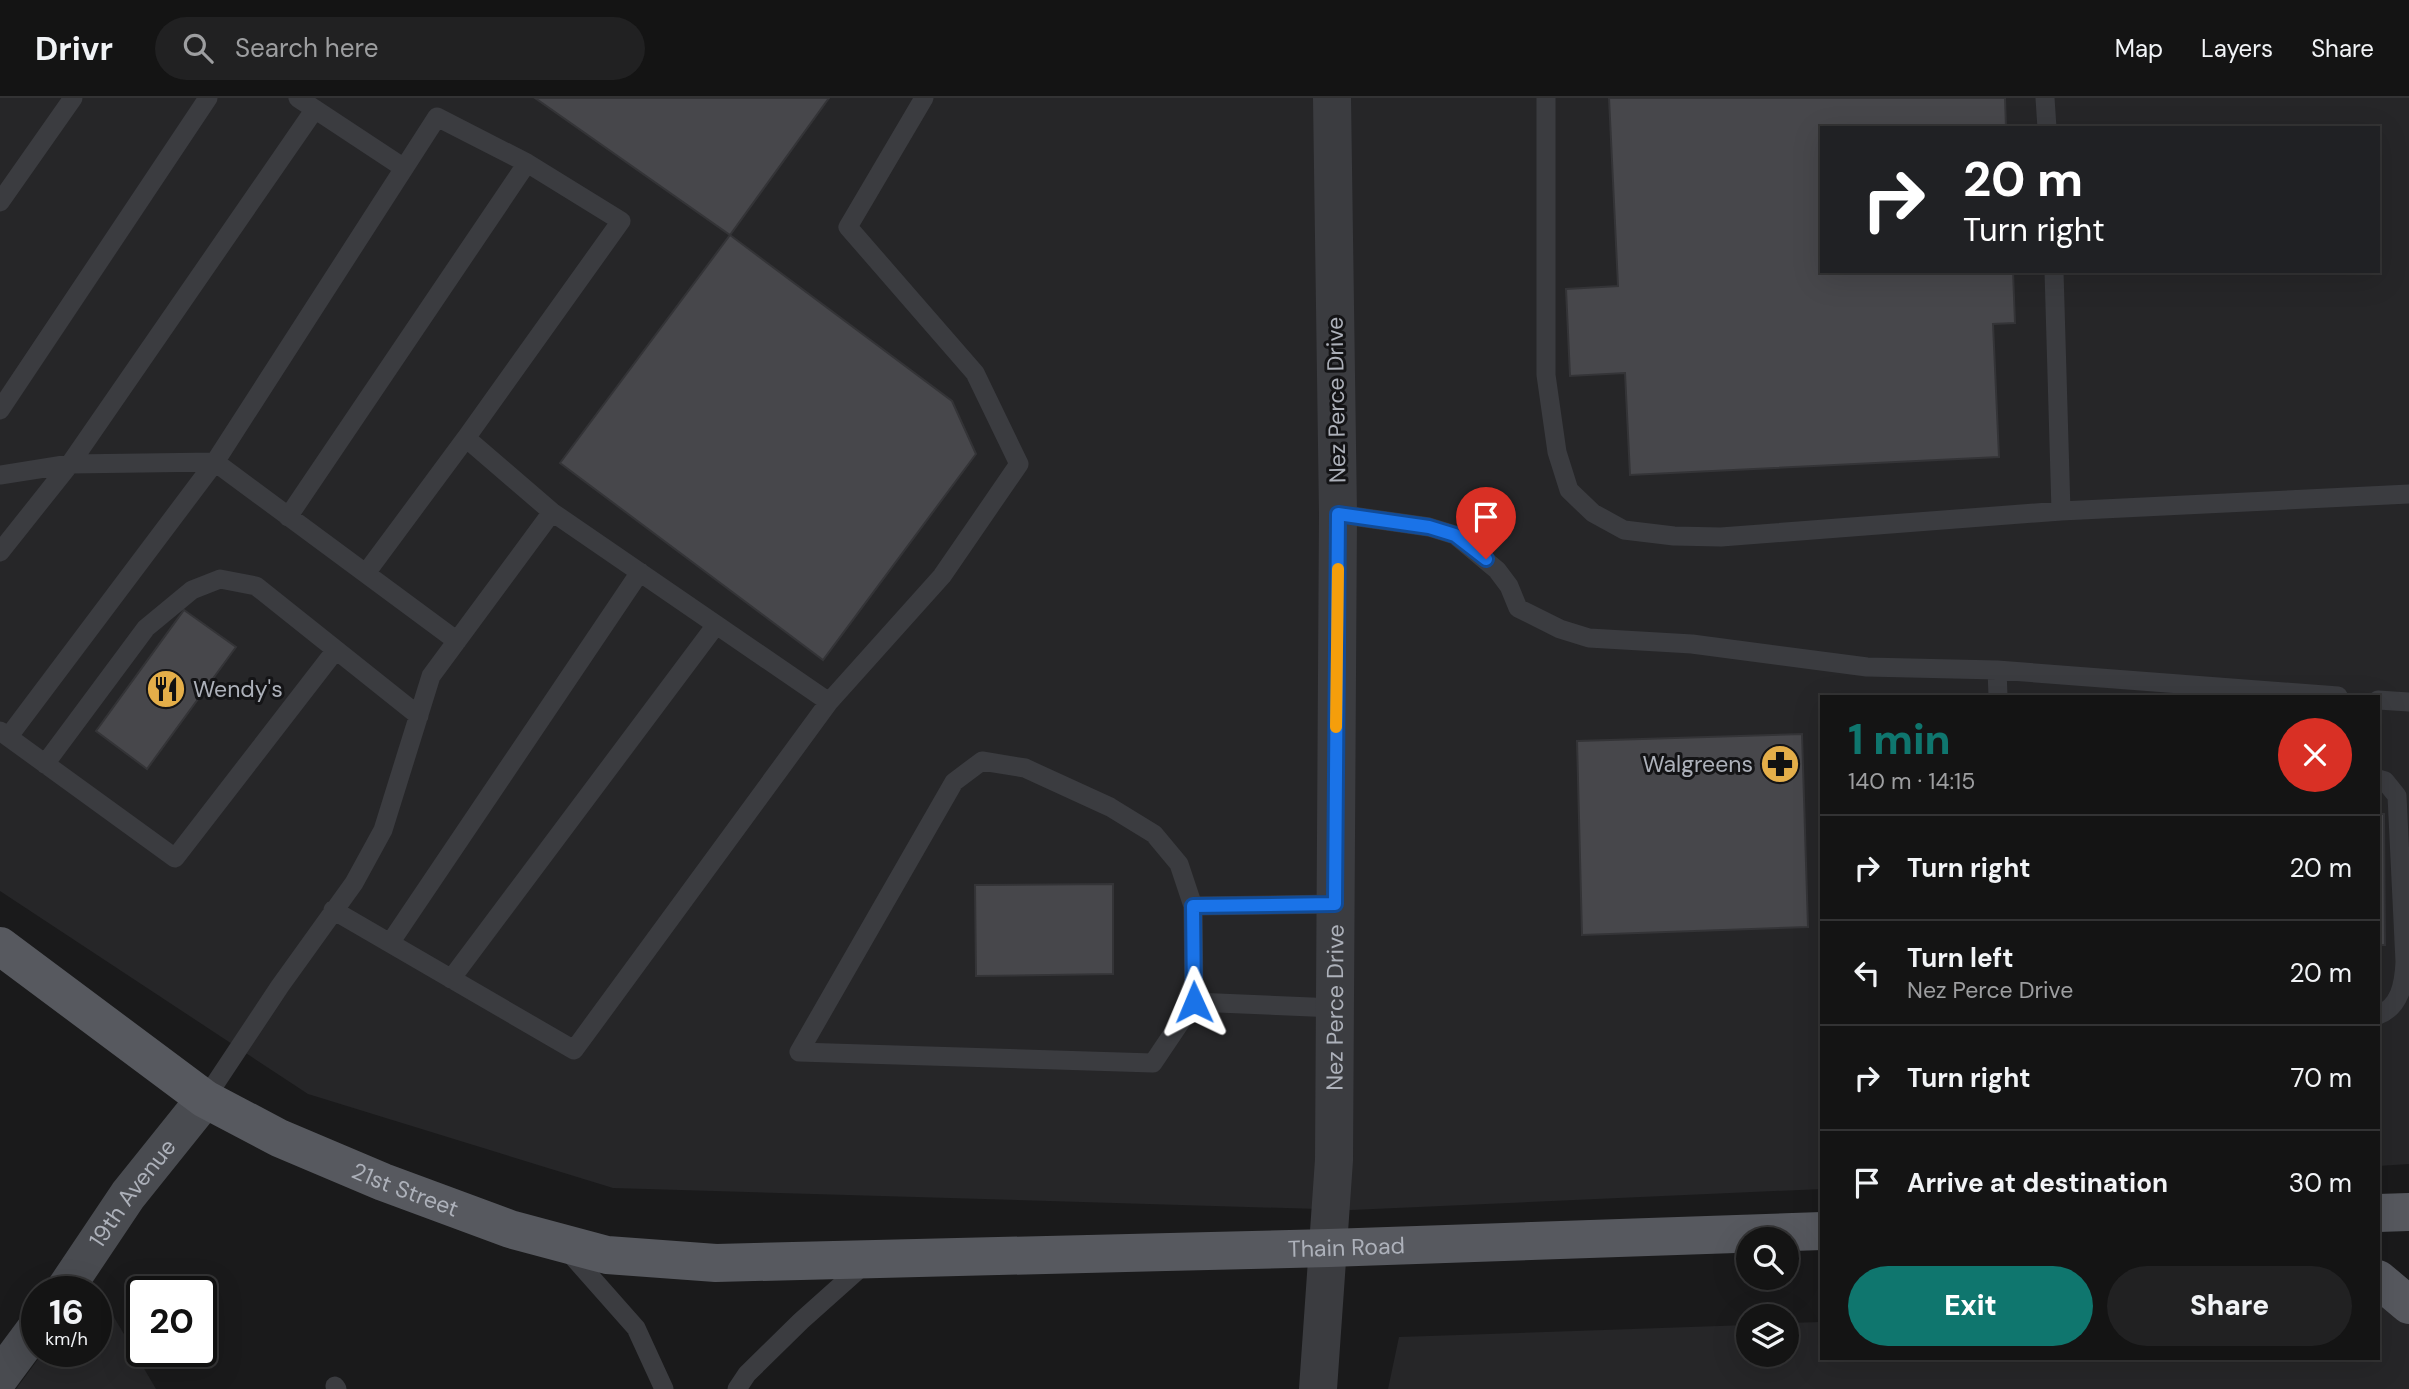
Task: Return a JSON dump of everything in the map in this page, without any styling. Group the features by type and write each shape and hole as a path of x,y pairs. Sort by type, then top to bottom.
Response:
{"main road":[{"name":"21st Street","path":"0,946 205,1099 287,1142 383,1182 510,1229 607,1255 716,1264 871,1259"},
{"name":"19th Avenue","path":"74,1276 128,1195 205,1099"},
{"path":"2380,1213 2409,1212"},
{"name":"Thain Road","path":"871,1259 1329,1248 1820,1231"},
{"path":"2380,1281 2409,1305"},
{"path":"0,1377 21,1349"}],"street":[{"name":"Nez Perce Drive","path":"1318,1389 1334,1160 1338,514 1332,98"}],"lane":[{"path":"0,202 73,98"},
{"path":"0,410 208,98"},
{"path":"298,98 404,168"},
{"path":"333,910 574,1050 829,702 942,576 1019,464 975,373 848,226 924,98"},
{"path":"1546,98 1546,374 1557,452 1569,490 1593,513 1624,530 1674,536 1721,537 2061,511 2409,494"},
{"path":"2045,98 2047,126"},
{"path":"0,552 70,464 315,109"},
{"path":"335,651 175,858 4,734 215,462 437,117 527,163 621,221 366,573"},
{"path":"288,517 527,163"},
{"path":"2054,273 2061,511"},
{"path":"466,438 552,512 829,702"},
{"path":"0,475 70,464 215,462 457,640"},
{"path":"205,1099 354,883 383,830 431,676 552,512"},
{"path":"1338,514 1429,527 1455,535 1497,570 1509,586 1518,608 1560,629 1589,638 1692,644 1867,667 1997,670 2241,693 2306,695"},
{"path":"390,943 640,572"},
{"path":"45,764 146,628 192,590 220,579 256,586 419,716"},
{"path":"451,979 716,625"},
{"path":"1997,670 1998,695"},
{"path":"2380,700 2409,702"},
{"path":"982,761 1026,768 1110,807 1154,834 1179,864 1193,906 1194,1002 1153,1063 799,1052 954,782 982,761"},
{"path":"2380,780 2385,781 2397,796 2405,962 2404,977 2394,1005 2380,1014"},
{"path":"1193,906 1335,904"},
{"path":"1194,1002 1335,1008"},
{"path":"559,1242 636,1328 664,1389"},
{"path":"737,1389 765,1356 871,1259"}],"shaded area":[{"path":"0,98 2409,98 2409,1164 2380,1166 2380,695 1820,695 1820,1189 1351,1210 613,1188 308,1094 0,891"},
{"path":"2409,1300 2409,1389 1388,1389 1399,1337 1736,1325 1736,1367 1799,1367 1799,1323 1820,1322 1820,1360 2380,1360 2380,1301"},
{"path":"112,1314 126,1338 126,1367 143,1367 156,1389 16,1389 32,1367 112,1367"}],"building":[{"path":"535,98 829,98 730,235"},
{"path":"1609,98 2005,98 2006,126 1820,126 1820,273 2013,273 2015,323 1993,324 1999,457 1630,475 1625,373 1570,376 1566,289 1618,286"},
{"path":"730,235 952,401 976,454 823,660 560,463"},
{"name":"Wendy's","path":"184,610 236,647 147,769 96,731"},
{"name":"Walgreens","path":"1802,734 1808,927 1582,935 1577,741"},
{"path":"2380,814 2384,814 2385,945 2380,945"},
{"path":"1113,884 1113,974 976,976 975,885"}],"slow traffic":[{"path":"1336,727 1338,569"}],"place":[{"name":"Wendy's","path":"166,689"},
{"name":"Walgreens","path":"1780,764"}],"route":[{"path":"1194,1002 1193,906 1335,904 1338,514 1429,527 1455,535 1486,559"}]}
